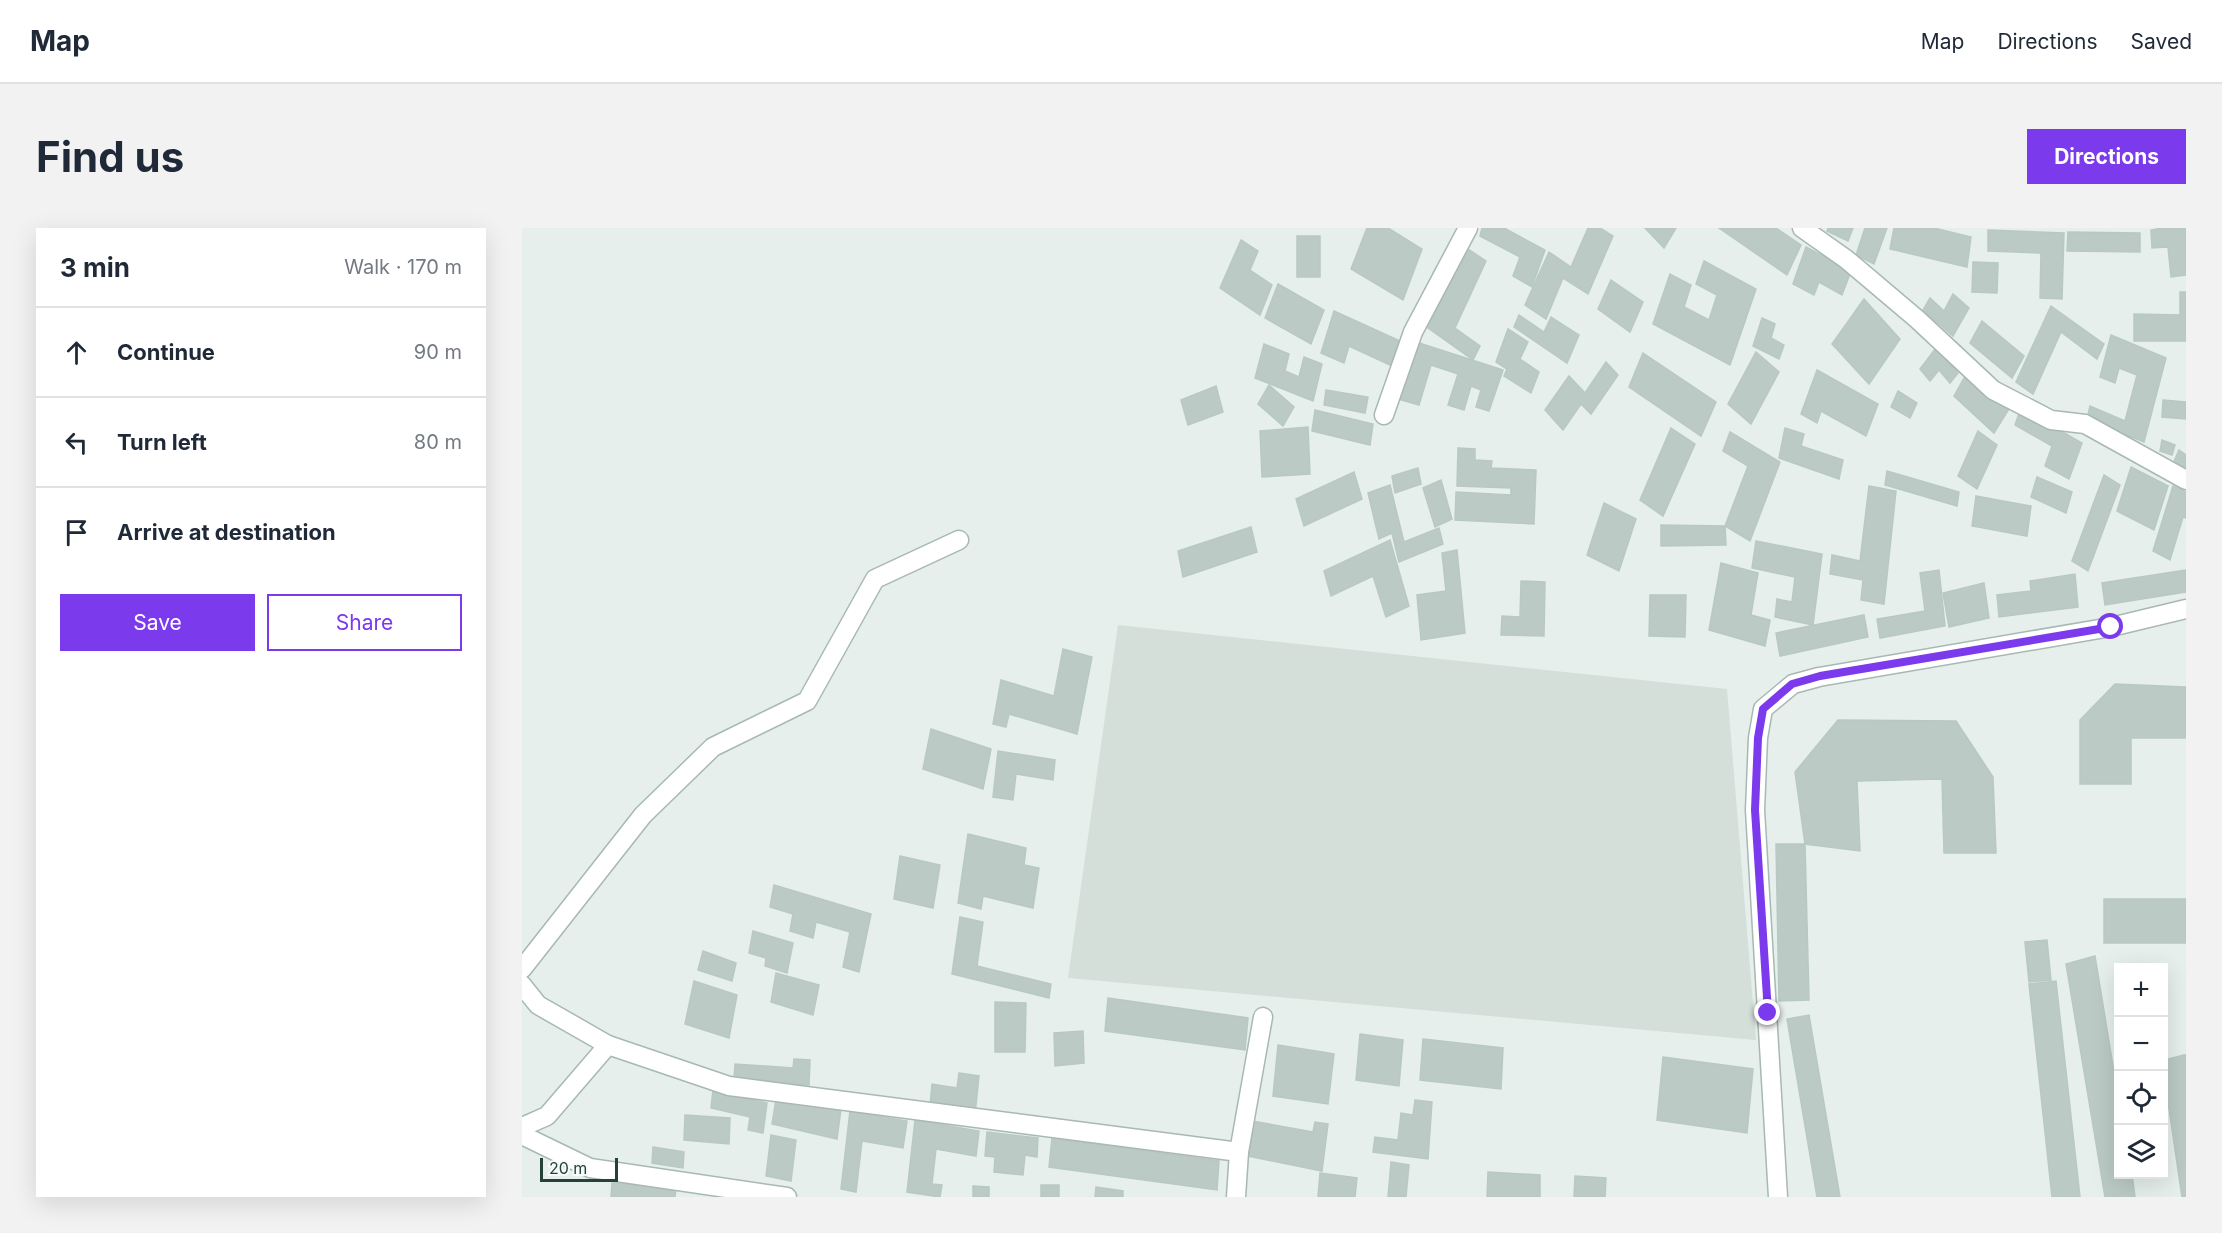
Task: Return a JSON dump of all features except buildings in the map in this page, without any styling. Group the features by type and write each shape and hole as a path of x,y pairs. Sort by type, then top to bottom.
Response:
{"street":[{"path":"1384,415 1413,332 1468,228"},
{"path":"1802,228 1846,259 1917,319 1993,390 2051,420 2085,424 2186,480"},
{"path":"522,969 643,815 713,747 807,701 875,579 959,540"},
{"path":"1778,1197 1755,810 1758,738 1763,709 1792,684 1820,676 2111,627 2186,609"},
{"path":"522,986 538,1005 608,1046 729,1086 1239,1152"},
{"path":"1236,1197 1239,1152 1263,1017"},
{"path":"522,1127 547,1116 608,1046"},
{"path":"522,1135 590,1168 787,1197"}],"shaded area":[{"path":"1118,625 1727,689 1756,1040 1068,978"}],"route":[{"path":"1768,1013 1755,810 1758,738 1763,709 1792,684 1820,676 2111,627"}]}
